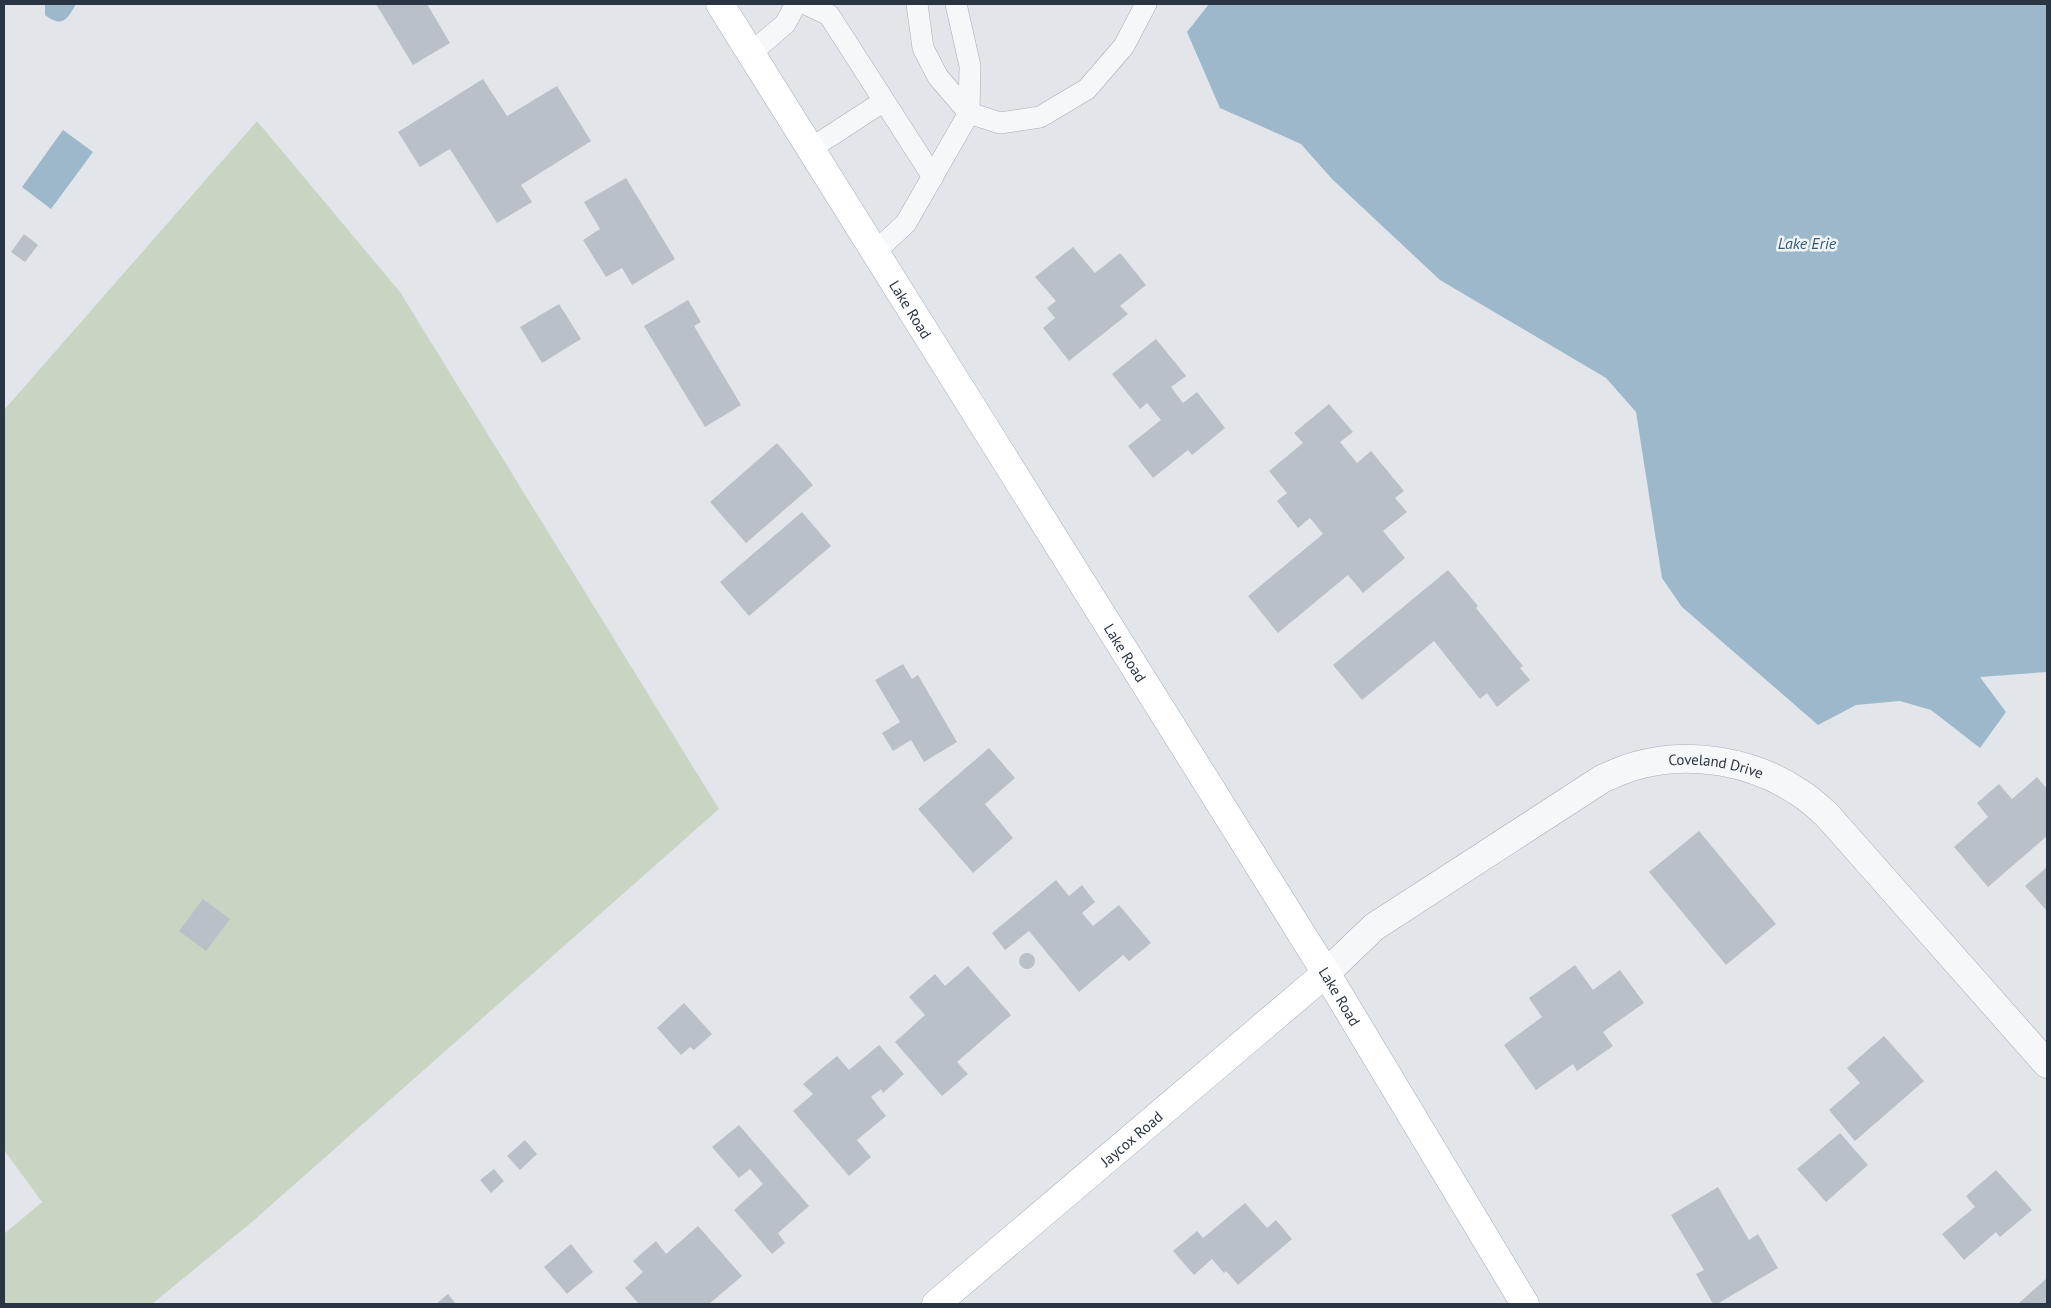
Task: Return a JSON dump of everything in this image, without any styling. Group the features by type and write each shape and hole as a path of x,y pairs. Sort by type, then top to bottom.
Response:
{"main road":[{"name":"Lake Road","path":"720,4 1326,973 1525,1304"},
{"name":"Jaycox Road","path":"936,1304 1326,973"}],"street":[{"name":"Coveland Drive","path":"1326,973 1374,928 1602,779 1635,766 1669,760 1703,759 1737,765 1770,776 1800,793 1827,815 2047,1064"}],"lane":[{"path":"751,53 785,24 796,4"},
{"path":"806,4 829,15 933,177"},
{"path":"917,4 923,48 938,77 969,113 1000,123 1040,117 1087,89 1124,46 1146,4"},
{"path":"875,252 906,223 969,113 970,66 956,4"},
{"path":"810,149 884,101"}],"green space":[{"path":"257,121 400,292 719,809 252,1222 152,1304 4,1304 4,1234 42,1202 4,1150 4,410"}],"water":[{"path":"45,4 76,4 67,18 56,21 45,15"},
{"name":"Lake Erie","path":"1209,4 2047,4 2047,672 1980,677 2006,712 1980,748 1931,710 1900,701 1856,705 1818,725 1682,607 1662,578 1636,412 1606,378 1440,280 1332,179 1301,144 1220,108 1187,32"},
{"path":"63,130 93,152 51,209 22,187"}],"building":[{"path":"376,4 427,4 450,43 413,65"},
{"path":"483,79 507,116 557,86 591,141 521,185 532,202 497,223 450,149 420,167 398,132"},
{"path":"626,178 675,259 632,285 622,268 606,277 583,240 600,229 584,202"},
{"path":"24,234 38,245 25,262 11,252"},
{"path":"1073,247 1095,273 1120,253 1146,285 1120,306 1128,314 1069,361 1043,328 1055,318 1047,308 1056,301 1035,277"},
{"path":"688,300 701,322 694,326 741,405 705,427 644,326"},
{"path":"559,304 581,339 542,363 520,327"},
{"path":"1156,339 1186,376 1171,387 1183,403 1197,392 1225,428 1192,455 1188,450 1153,478 1128,446 1161,420 1147,403 1140,409 1112,374"},
{"path":"1329,404 1353,432 1340,442 1357,463 1371,451 1404,491 1395,498 1407,512 1383,531 1405,558 1363,593 1348,575 1278,633 1248,596 1323,534 1310,518 1298,528 1277,501 1287,493 1269,471 1303,443 1294,433"},
{"path":"777,443 813,485 746,543 710,502"},
{"path":"802,512 831,546 749,616 720,582"},
{"path":"1448,570 1523,666 1520,668 1530,680 1497,707 1487,693 1480,699 1434,641 1362,700 1333,665"},
{"path":"903,664 912,679 918,675 957,742 924,762 911,740 893,751 882,733 900,722 875,680"},
{"path":"989,748 1015,778 985,804 1013,838 973,873 918,809"},
{"path":"2037,777 2047,789 2047,836 1988,887 1954,847 1988,817 1977,803 1999,784 2012,799"},
{"path":"1699,831 1776,924 1726,965 1649,872"},
{"path":"2047,867 2047,911 2025,886"},
{"path":"1056,880 1069,896 1082,885 1095,902 1082,913 1093,926 1119,905 1151,943 1129,961 1123,955 1079,992 1029,931 1005,950 992,933"},
{"path":"203,899 230,919 206,951 179,931"},
{"path":"1024,953 1030,953 1035,958 1033,967 1024,969 1019,964 1019,958"},
{"path":"1575,965 1593,990 1620,970 1644,1003 1603,1032 1613,1046 1577,1071 1573,1064 1536,1090 1504,1045 1542,1017 1529,998"},
{"path":"968,966 1011,1015 957,1062 968,1074 942,1096 895,1042 925,1015 909,997 935,974 945,986"},
{"path":"684,1003 712,1034 694,1050 690,1047 681,1055 657,1028"},
{"path":"1884,1036 1924,1081 1855,1141 1829,1110 1860,1083 1847,1068"},
{"path":"879,1045 904,1074 883,1093 881,1089 871,1097 886,1116 857,1140 871,1157 849,1176 793,1111 813,1094 803,1084 837,1056 849,1070"},
{"path":"739,1125 809,1206 778,1233 785,1243 772,1254 734,1210 763,1184 750,1169 739,1178 712,1147"},
{"path":"1840,1133 1868,1165 1826,1202 1797,1169"},
{"path":"525,1140 537,1154 520,1170 507,1156"},
{"path":"494,1169 504,1181 491,1193 480,1180"},
{"path":"1996,1170 2032,1210 2000,1237 1996,1232 1964,1260 1942,1234 1975,1207 1966,1196"},
{"path":"1718,1187 1749,1240 1758,1234 1778,1268 1717,1304 1713,1304 1696,1274 1704,1270 1671,1215"},
{"path":"1245,1203 1267,1228 1276,1220 1292,1239 1238,1285 1212,1259 1194,1275 1173,1251 1197,1231 1203,1238"},
{"path":"698,1226 742,1276 709,1304 639,1304 625,1288 643,1272 633,1261 656,1241 666,1254"},
{"path":"571,1244 593,1272 567,1294 544,1267"},
{"path":"2047,1278 2047,1304 2019,1303"},
{"path":"448,1294 456,1304 436,1304"}]}
